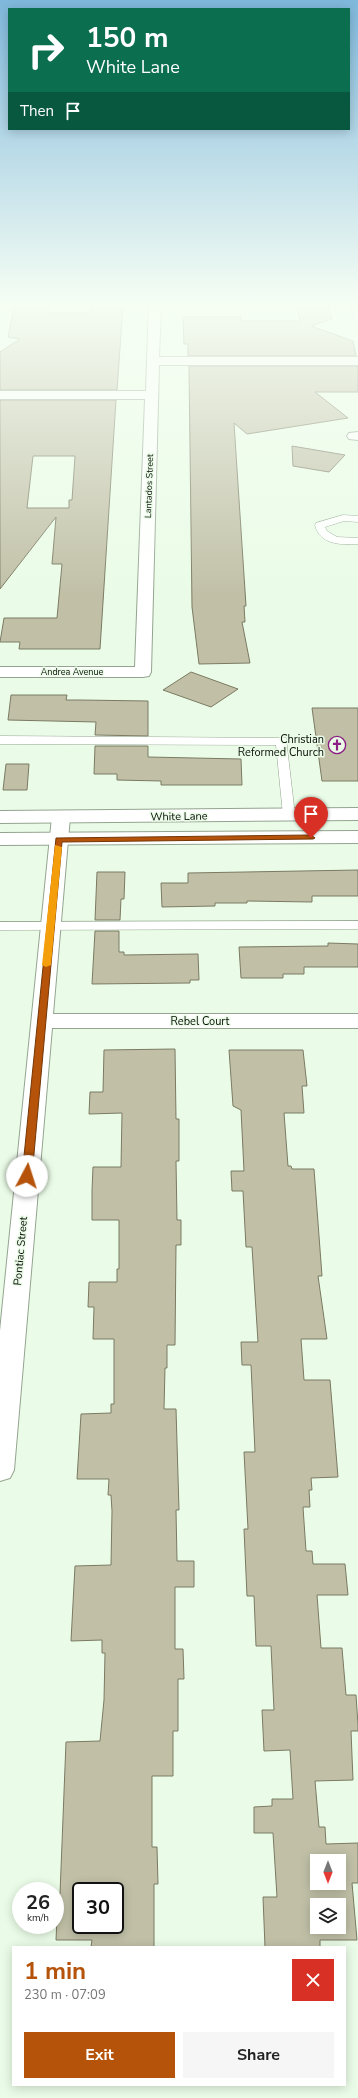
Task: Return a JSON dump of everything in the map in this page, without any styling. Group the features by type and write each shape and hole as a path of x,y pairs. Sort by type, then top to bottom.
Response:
{"street":[{"name":"Lantados Street","path":"143,672 152,398"},
{"name":"Andrea Avenue","path":"0,672 143,672"},
{"name":"White Lane","path":"0,839 60,828 289,815 358,814"},
{"name":"White Lane","path":"0,817 60,828 358,837"},
{"name":"Pontiac Street","path":"0,1470 60,828"},
{"name":"Rebel Court","path":"41,1021 358,1021"}],"lane":[{"path":"358,519 343,518 320,525 320,530 329,539 345,542 358,542"},
{"path":"0,740 282,741 289,815"},
{"path":"0,926 358,925"}],"building":[{"path":"189,398 322,398 348,418 247,434 234,423 246,606 244,606 245,622 242,622 250,663 199,664 192,607"},
{"path":"0,400 116,400 100,649 19,649 20,642 0,642 4,618 57,618 62,564 52,564 56,517 0,589","holes":["33,456 75,456 72,500 69,500 69,508 27,508"]},
{"path":"292,446 345,455 329,472 293,466"},
{"path":"191,672 238,689 211,707 163,690"},
{"path":"11,695 67,695 66,700 148,701 148,736 95,735 96,722 8,720"},
{"name":"Christian Reformed Church","path":"312,708 358,708 358,781 322,781"},
{"path":"95,746 148,746 148,757 241,759 242,785 161,785 161,781 117,780 117,774 94,774"},
{"path":"6,764 29,764 27,790 3,790"},
{"path":"358,870 358,896 312,896 312,902 247,901 247,903 215,903 215,906 162,907 161,883 188,883 188,873"},
{"path":"97,872 125,872 124,899 121,899 120,920 95,920"},
{"path":"95,931 119,931 119,952 124,952 124,955 198,954 199,980 190,980 190,983 92,984"},
{"path":"328,943 358,944 358,967 304,967 304,974 283,974 283,978 241,978 239,947 328,946"},
{"path":"175,1049 176,1119 179,1119 179,1161 176,1161 177,1220 181,1220 181,1245 176,1245 175,1345 167,1345 164,1409 176,1409 179,1510 176,1510 177,1561 194,1561 194,1587 175,1587 175,1649 183,1649 184,1679 178,1679 178,1731 173,1731 173,1776 152,1776 152,1847 157,1847 158,1884 154,1884 154,1946 91,1946 92,1940 56,1940 56,1934 64,1934 64,1882 60,1882 66,1742 100,1741 104,1700 105,1653 102,1653 102,1640 71,1641 75,1566 111,1565 112,1511 111,1495 108,1495 109,1479 77,1479 81,1414 111,1413 111,1404 114,1404 114,1339 93,1339 94,1307 88,1307 89,1282 117,1282 117,1269 119,1269 119,1220 92,1220 92,1191 93,1167 121,1167 122,1113 89,1114 90,1092 103,1092 104,1050"},
{"path":"229,1050 303,1050 307,1086 302,1086 304,1113 284,1113 288,1166 291,1166 292,1169 314,1169 322,1276 318,1276 327,1339 301,1339 304,1380 330,1380 338,1477 311,1478 312,1490 309,1490 310,1507 303,1507 306,1551 312,1551 313,1564 345,1564 348,1595 317,1595 321,1648 342,1648 346,1695 356,1695 358,1725 358,1731 351,1731 353,1780 315,1781 319,1827 325,1827 326,1844 358,1843 358,1883 352,1883 357,1940 320,1940 320,1946 265,1946 263,1897 277,1897 273,1833 254,1833 254,1807 272,1806 272,1799 293,1799 290,1750 264,1751 262,1710 274,1710 271,1646 256,1646 254,1596 247,1596 244,1529 248,1529 244,1452 255,1452 251,1365 242,1365 241,1342 258,1342 252,1247 246,1247 243,1191 232,1191 231,1171 244,1171 241,1110 233,1106"}],"slow traffic":[{"path":"46,965 58,847"}],"place":[{"name":"Christian Reformed Church","path":"337,745"}],"route":[{"path":"27,1176 58,839 311,838"}]}
